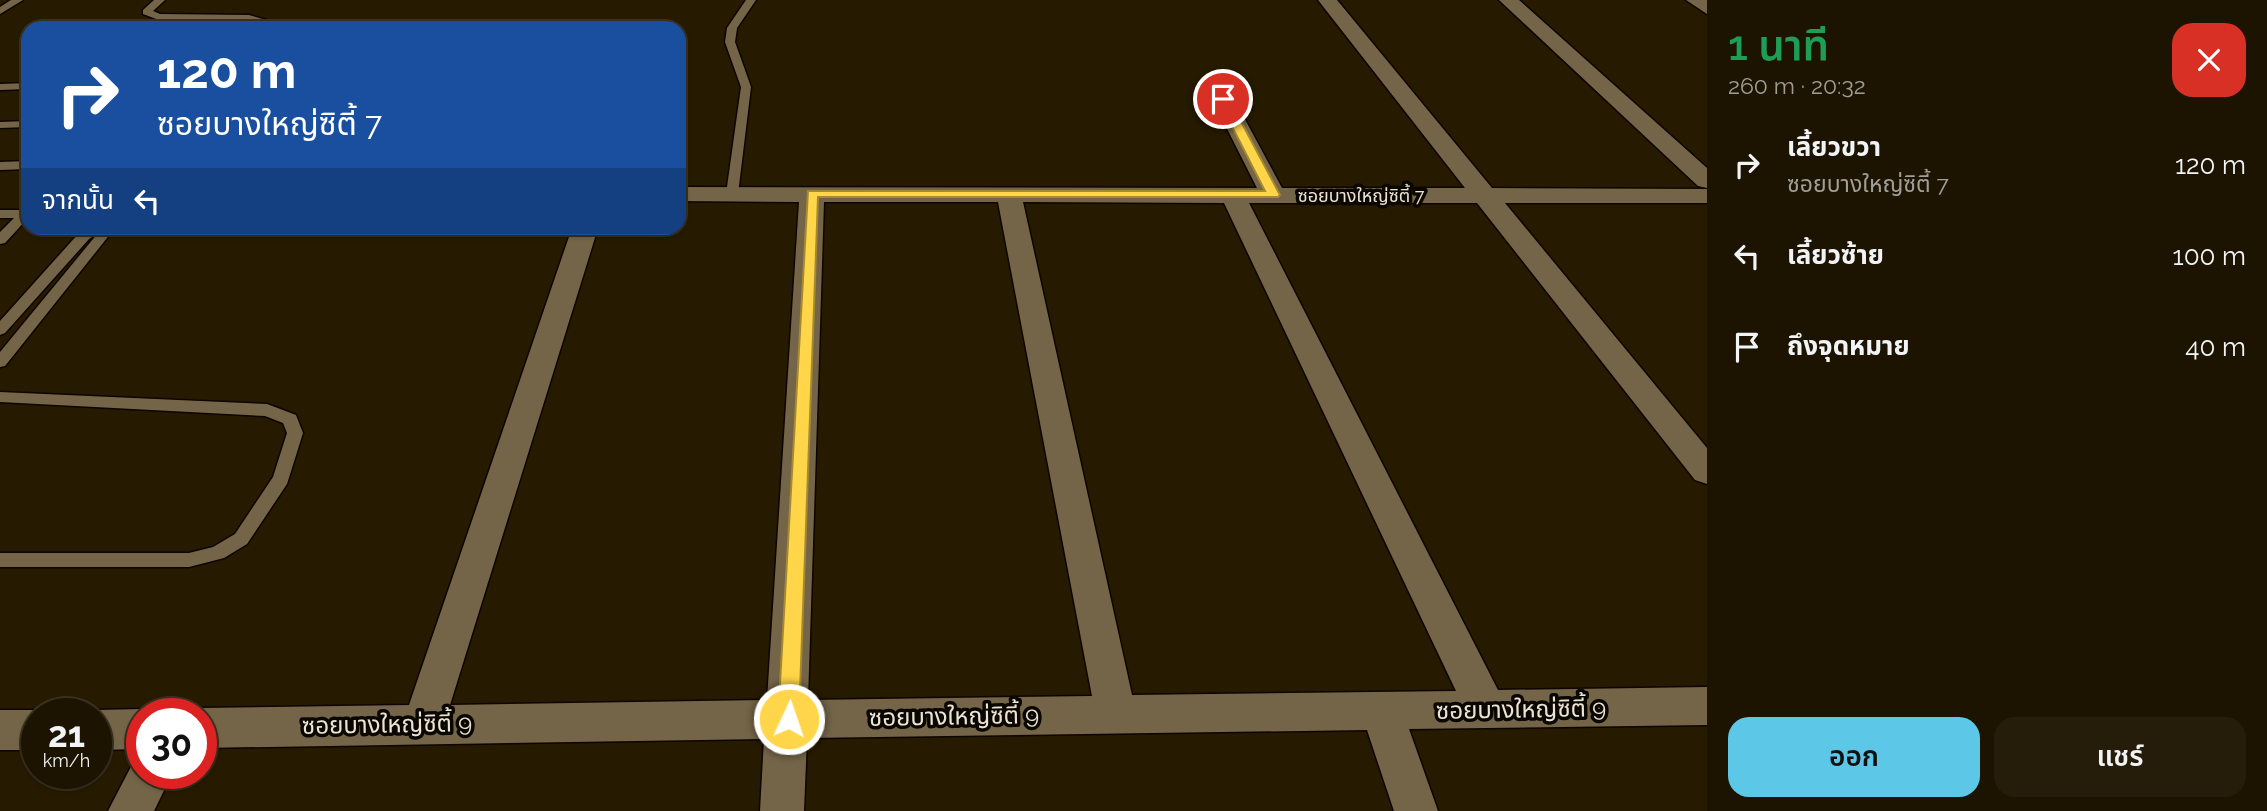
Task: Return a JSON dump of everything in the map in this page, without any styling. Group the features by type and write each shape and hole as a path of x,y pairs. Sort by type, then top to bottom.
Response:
{"street":[{"path":"1327,0 1707,471"},
{"path":"1508,0 1707,181"},
{"path":"1695,0 1707,8"},
{"path":"1223,99 1273,195"},
{"name":"ซอยบางใหญ่ซิตี้ 7","path":"686,194 1707,195"},
{"path":"782,811 789,719 812,194"},
{"path":"1009,194 1116,714"},
{"path":"1233,195 1486,709"},
{"path":"424,723 583,235"},
{"name":"ซอยบางใหญ่ซิตี้ 9","path":"217,728 1707,706"},
{"path":"1381,710 1416,811"},
{"path":"0,730 21,730"},
{"path":"130,811 142,789"}],"lane":[{"path":"0,11 18,0"},
{"path":"160,0 146,12 159,17 249,18 257,21"},
{"path":"732,194 746,87 730,42 732,28 751,0"},
{"path":"0,87 21,86"},
{"path":"0,125 21,124"},
{"path":"0,166 21,165"},
{"path":"0,215 21,213"},
{"path":"0,240 21,217"},
{"path":"0,330 86,235"},
{"path":"0,362 103,235"},
{"path":"0,397 267,410 290,419 295,433 281,479 241,539 218,553 189,560 0,560"}],"route":[{"path":"789,719 812,194 1273,195 1223,99"}]}
